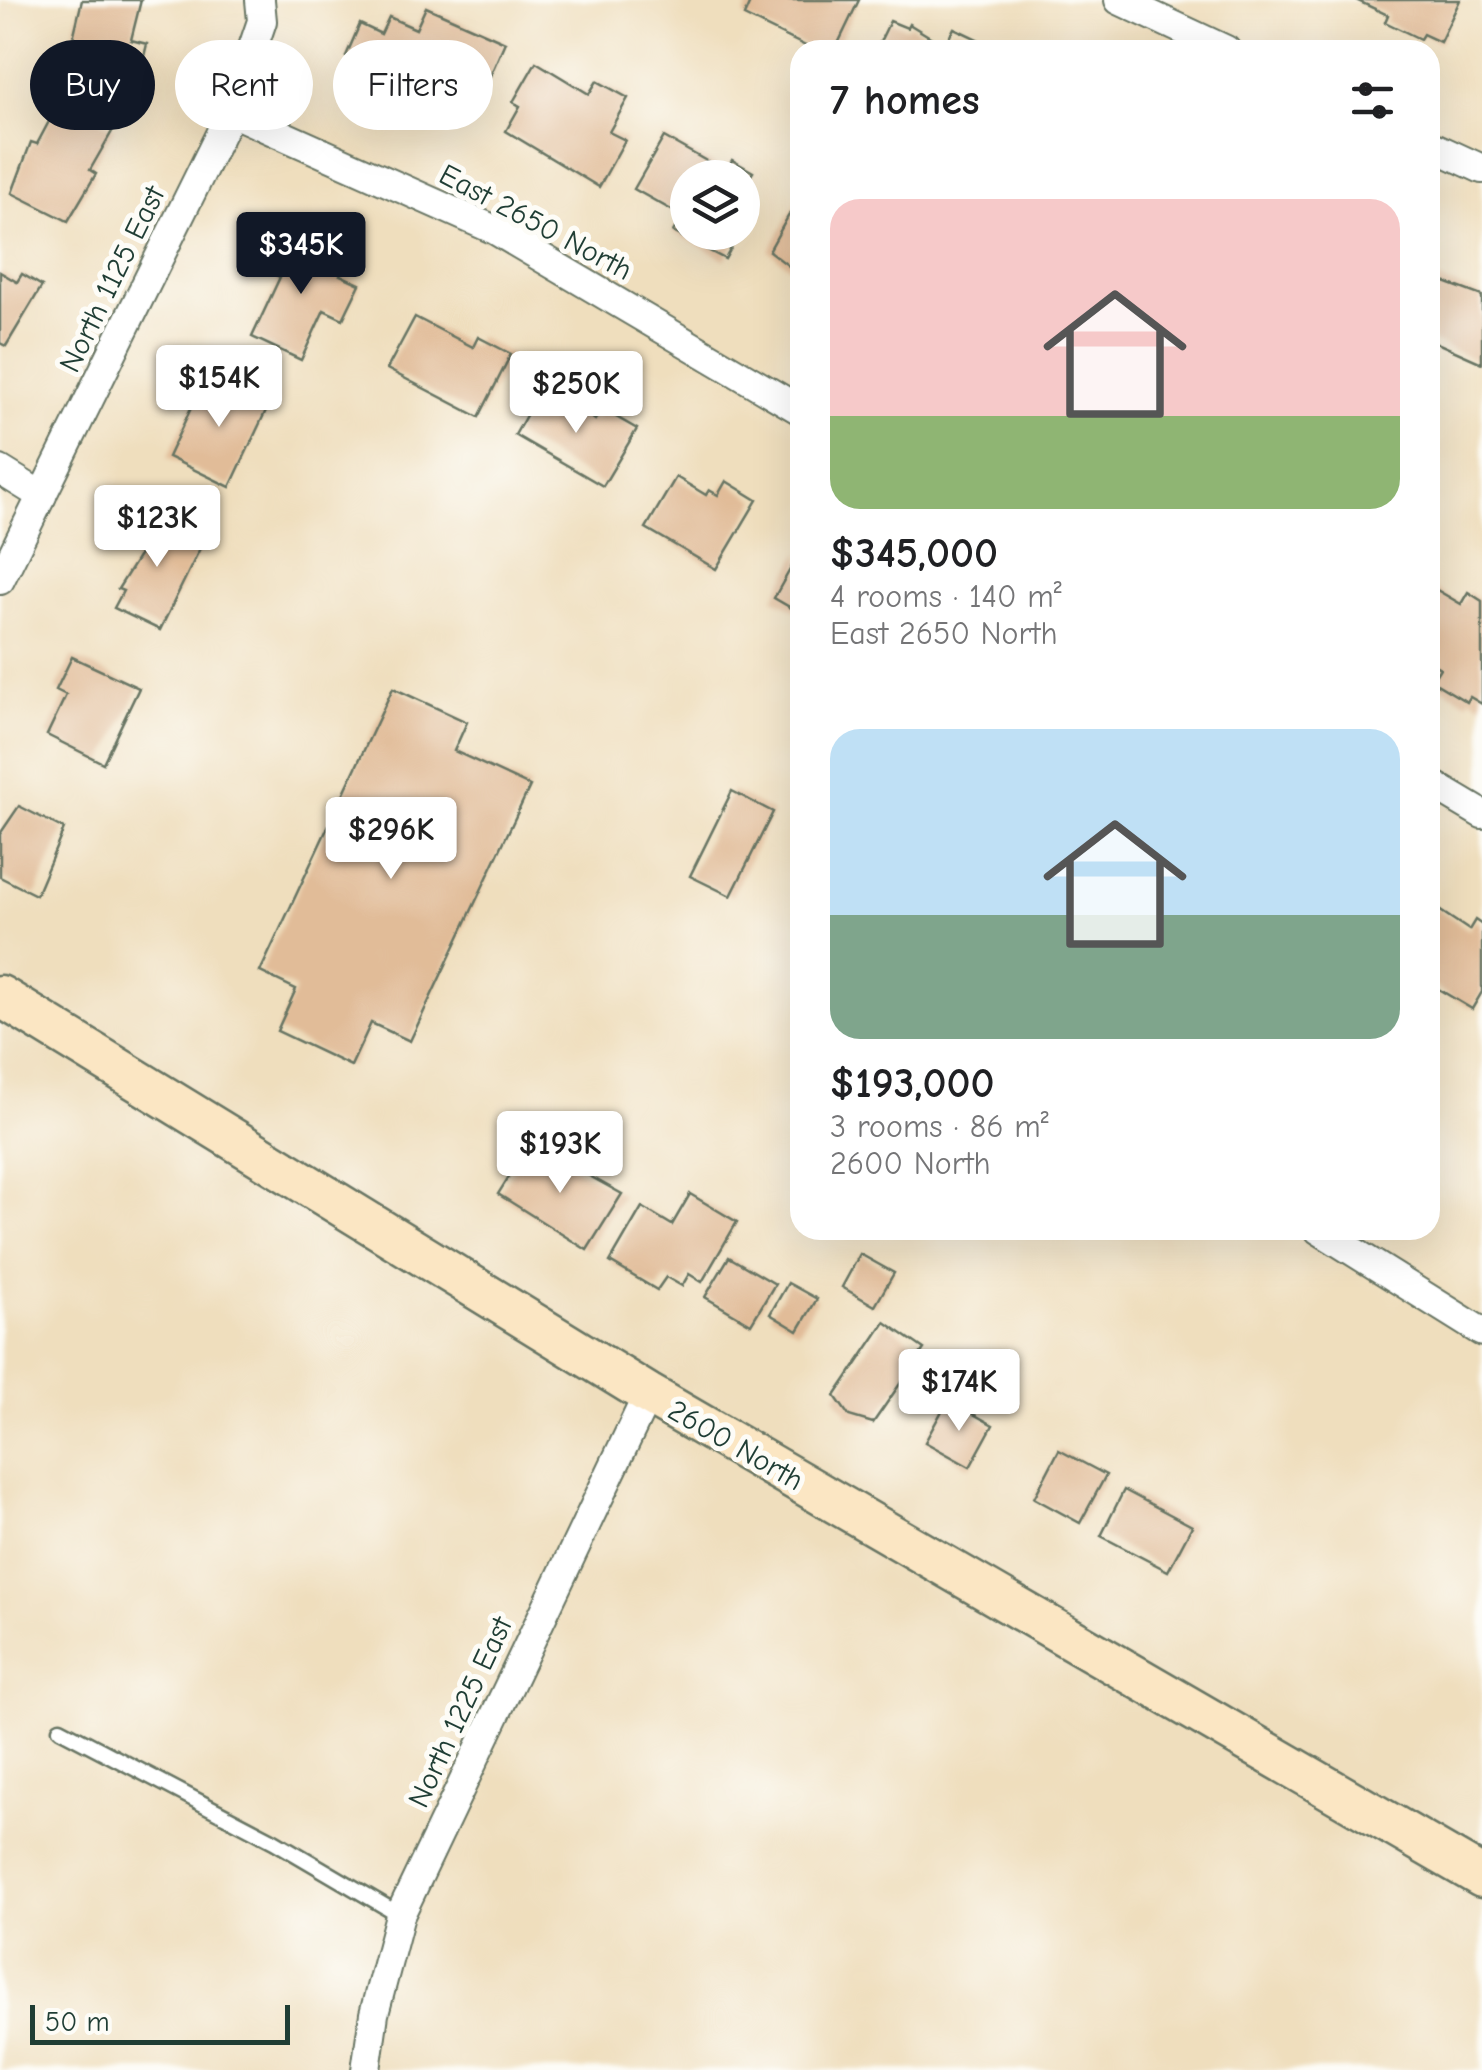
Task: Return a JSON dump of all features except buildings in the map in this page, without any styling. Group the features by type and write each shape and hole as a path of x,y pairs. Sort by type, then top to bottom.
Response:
{"street":[{"name":"North 1125 East","path":"256,40 262,21 260,0"},
{"path":"1119,0 1205,40"},
{"name":"North 1125 East","path":"0,580 222,130"},
{"name":"East 2650 North","path":"271,130 495,230 790,404"},
{"path":"1440,150 1482,169"},
{"path":"0,470 42,496"},
{"path":"1440,789 1482,814"},
{"name":"2600 North","path":"0,996 648,1394 1482,1876"},
{"path":"1335,1240 1482,1332"},
{"name":"North 1225 East","path":"366,2070 374,2014 400,1915 648,1394"}],"lane":[{"path":"60,1730 274,1841 400,1915"}]}
